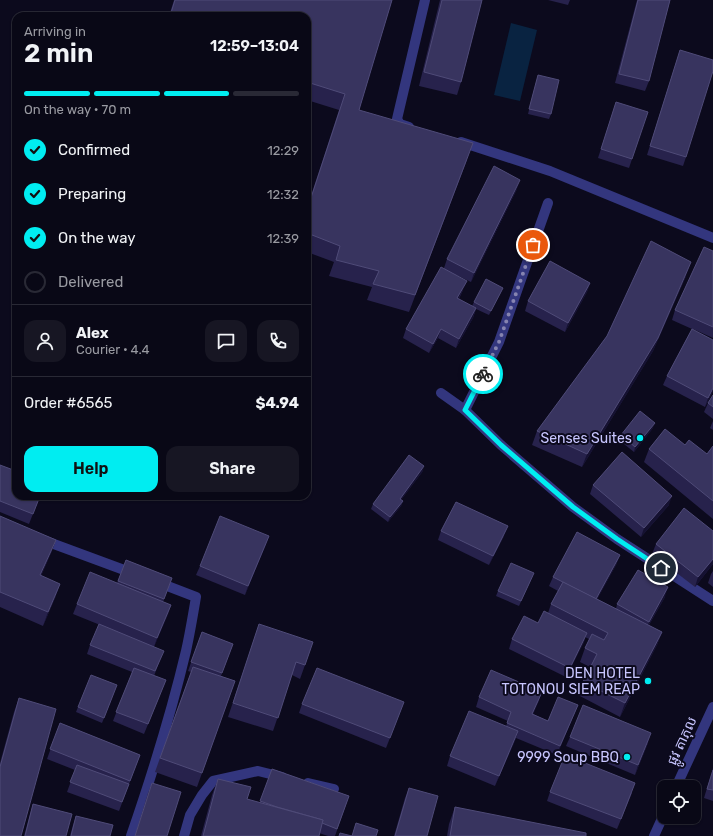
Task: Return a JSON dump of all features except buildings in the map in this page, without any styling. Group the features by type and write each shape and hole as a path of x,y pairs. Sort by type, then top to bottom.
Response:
{"street":[{"path":"418,130 400,124 397,118 425,0"},
{"path":"455,141 550,171 713,238"},
{"path":"465,410 499,342 548,203"},
{"path":"441,393 465,410 501,445 573,507 617,539 713,601"},
{"path":"36,537 196,597 186,650 172,704 146,793 130,836"},
{"name":"ផ្លូវ តាភុល","path":"679,780 713,707"},
{"path":"184,836 190,815 202,795 213,781 258,771 334,789"},
{"path":"654,836 659,824"}],"water":[{"path":"511,23 537,30 520,101 494,95"}],"way so far":[{"path":"483,374 499,342 533,245"}],"place":[{"name":"Senses Suites","path":"640,438"},
{"name":"DEN HOTEL TOTONOU SIEM REAP","path":"648,681"},
{"name":"9999 Soup BBQ","path":"627,757"}],"route":[{"path":"483,374 465,410 501,445 573,507 617,539 661,568"}]}
